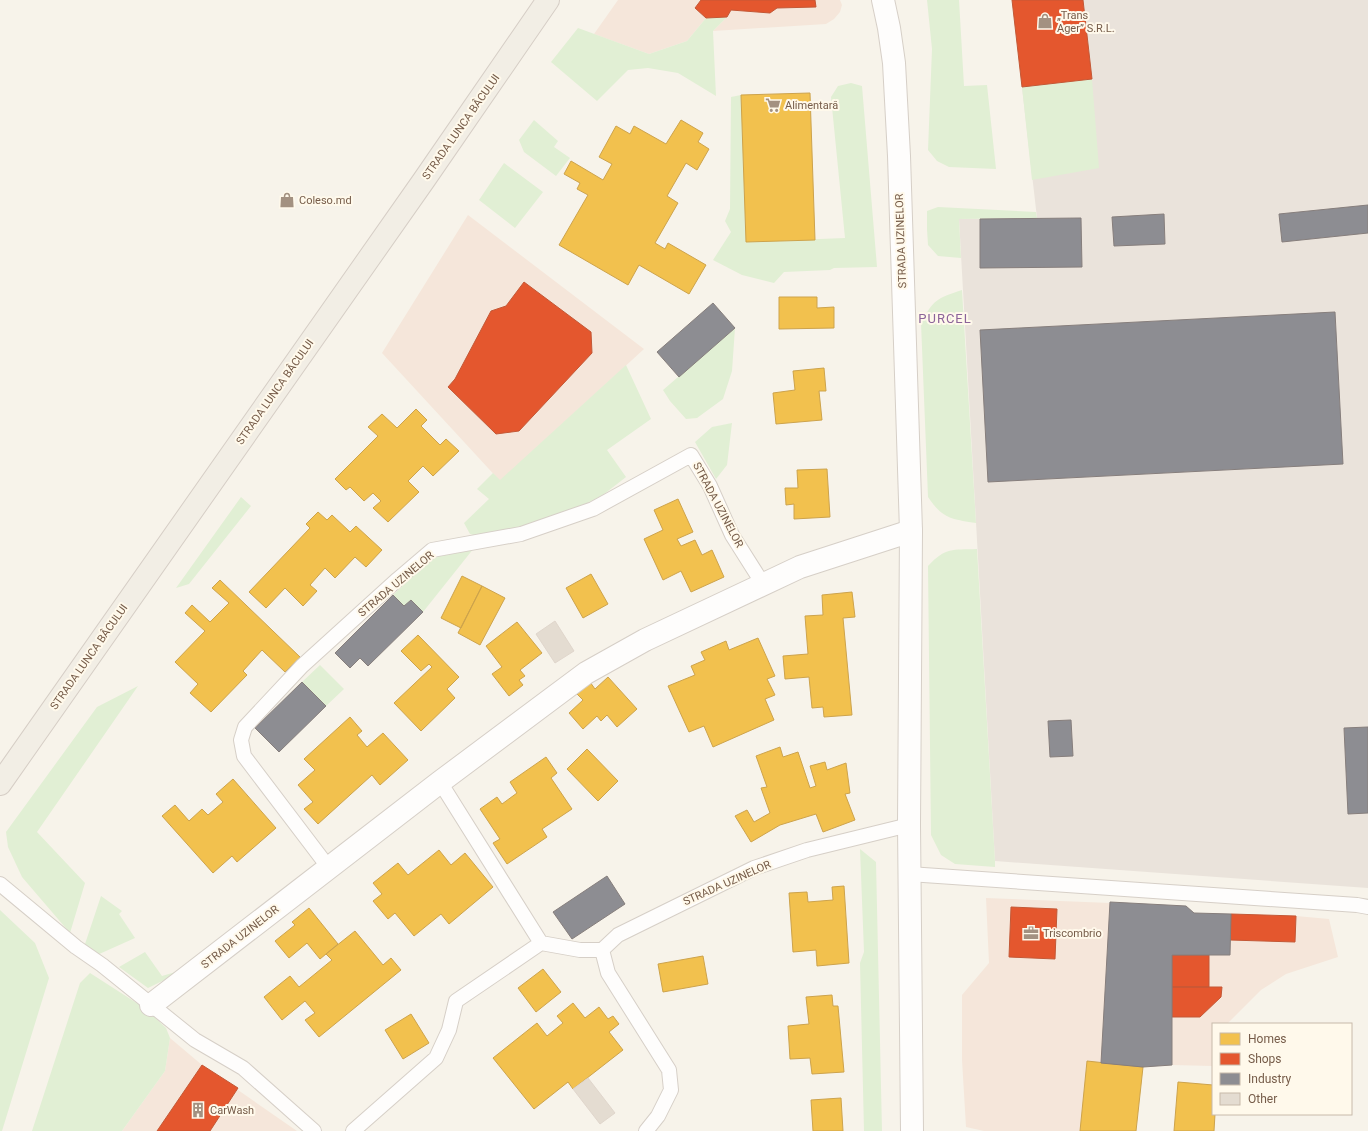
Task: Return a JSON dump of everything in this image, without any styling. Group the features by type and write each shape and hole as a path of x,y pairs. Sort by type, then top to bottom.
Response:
{"main road":[{"name":"STRADA LUNCA BÂCULUI","path":"0,784 424,180 548,0"}],"street":[{"name":"STRADA UZINELOR","path":"883,0 894,63 911,531 909,874 912,1131"},
{"name":"STRADA UZINELOR","path":"151,1005 440,782 586,673 645,640 800,567 911,531"}],"lane":[{"name":"STRADA UZINELOR","path":"330,868 244,756 241,740 245,726 302,666 432,550 521,534 593,509 691,455 710,486 732,535 763,584"},
{"path":"440,782 541,943"},
{"name":"STRADA UZINELOR","path":"602,950 618,935 754,868 807,850 909,825"},
{"path":"909,874 1368,907"},
{"path":"0,884 76,947 102,965 195,1040 243,1068 314,1131"},
{"path":"353,1131 436,1058 449,1030 456,1001 541,943 580,950 602,950 608,973 669,1070 671,1090 658,1116 646,1131"}],"shaded area":[{"path":"618,0 840,0 842,5 840,12 834,19 826,24 713,31 727,17 706,18 687,41 649,54 594,34"},
{"path":"1012,0 1368,0 1368,888 995,861 959,219 1037,218"},
{"path":"468,215 644,349 500,481 382,353"},
{"path":"986,898 1186,906 1194,913 1296,916 1329,919 1338,957 1286,974 1261,990 1228,1023 1212,1023 1212,1066 1172,1065 1143,1067 1087,1061 1080,1131 984,1131 966,1127 962,1060 962,995 989,963"},
{"path":"170,1038 202,1065 297,1131 122,1131 165,1071"}],"green space":[{"path":"927,0 959,0 964,86 987,85 996,169 949,167 937,161 928,150 932,49"},
{"path":"727,17 713,31 716,96 678,73 648,68 628,70 597,101 551,62 578,28 649,54 687,41 706,18"},
{"path":"1092,79 1099,168 1032,180 1022,87"},
{"path":"851,83 862,86 877,267 834,268 830,270 784,272 774,283 742,275 713,260 731,232 725,221 730,209 731,97 741,95 746,242 845,238 831,97 838,86"},
{"path":"534,120 558,141 554,147 570,158 556,176 524,152 519,140"},
{"path":"504,163 543,192 515,228 479,200"},
{"path":"938,207 1036,212 1037,218 959,219 961,258 938,256 928,245 927,211"},
{"path":"962,290 976,523 948,517 938,510 928,497 921,323 933,304 941,298"},
{"path":"735,328 732,371 723,399 697,418 686,419 670,401 663,390"},
{"path":"626,365 651,419 607,450 626,477 603,495 554,520 481,537 470,534 464,523 489,499 477,489 493,473 500,480"},
{"path":"732,423 727,465 716,479 695,442 712,427"},
{"path":"241,497 251,506 189,584 176,588"},
{"path":"474,548 423,612 411,600 404,606 393,595 427,563 444,553"},
{"path":"977,549 995,867 955,864 941,855 931,835 928,566 940,555 950,551"},
{"path":"320,665 344,689 326,706 302,682"},
{"path":"138,686 37,832 85,883 70,933 22,877 8,847 6,832 97,707"},
{"path":"860,849 876,862 882,1131 864,1131 860,963 864,952"},
{"path":"101,896 122,911 119,914 135,938 97,955 85,944"},
{"path":"0,910 35,943 49,978 2,1131 0,1131"},
{"path":"145,952 162,976 189,968 148,988 119,967"},
{"path":"90,973 146,1009 166,1028 170,1038 165,1071 122,1131 32,1131 80,983"}],"building: Homes":[{"path":"810,93 815,240 746,242 741,95"},
{"path":"681,120 703,133 698,142 709,149 697,170 686,163 667,196 678,203 655,243 665,249 668,243 706,265 689,294 639,265 628,285 559,245 588,195 577,189 580,183 564,174 571,161 603,180 612,164 599,157 616,126 630,134 634,126 666,144"},
{"path":"779,297 817,297 817,308 834,307 834,328 779,329"},
{"path":"824,368 826,391 819,391 822,420 776,424 773,393 795,390 793,371"},
{"path":"416,409 427,420 421,426 440,445 446,439 459,451 433,476 423,466 408,481 419,492 388,522 373,508 381,501 373,493 364,501 350,487 346,490 335,479 378,436 368,427 382,414 397,428"},
{"path":"827,469 830,517 794,519 794,504 786,505 785,488 798,488 797,470"},
{"path":"678,499 693,532 677,539 681,546 695,540 702,555 712,550 724,577 691,592 681,571 663,580 644,539 663,530 654,510"},
{"path":"318,512 327,520 332,515 350,532 356,526 382,550 366,567 355,557 335,578 325,568 310,585 317,591 303,606 285,588 266,608 249,592 310,528 306,524"},
{"path":"591,574 608,604 583,618 566,588"},
{"path":"462,576 482,586 461,628 441,618"},
{"path":"220,580 300,657 285,672 262,650 243,671 247,675 211,712 190,693 198,684 175,662 205,631 185,613 192,605 210,622 229,603 212,588"},
{"path":"482,586 505,598 480,645 458,633"},
{"path":"852,592 855,617 843,618 852,715 824,717 823,707 812,708 809,677 785,679 783,656 808,654 805,616 823,615 822,595"},
{"path":"517,622 542,653 520,670 525,676 519,680 523,685 509,696 492,674 502,667 486,646"},
{"path":"418,635 459,677 447,689 455,698 421,731 394,703 432,667 429,664 421,671 401,651"},
{"path":"758,638 775,676 767,679 775,695 765,699 774,720 713,747 704,726 689,732 668,686 695,675 691,666 705,660 701,652 726,641 729,650"},
{"path":"608,677 637,709 617,727 607,715 601,721 597,716 583,729 569,713 583,700 577,694 590,682 595,689"},
{"path":"350,717 362,731 357,735 367,747 383,733 408,760 380,785 372,775 318,824 304,809 313,802 298,785 315,770 304,759"},
{"path":"780,747 783,757 798,752 810,788 816,786 810,766 825,762 827,770 846,763 850,793 845,794 855,820 823,832 816,814 780,825 751,842 735,816 747,810 754,822 770,813 761,788 767,787 756,756"},
{"path":"587,749 618,781 598,801 567,769"},
{"path":"546,757 557,773 551,778 572,809 542,829 547,837 507,864 493,843 500,839 480,809 497,797 502,804 517,793 510,782"},
{"path":"233,779 276,828 237,862 232,856 213,873 162,816 175,805 189,821 202,809 208,815 223,802 216,794"},
{"path":"439,850 451,865 465,853 493,887 449,924 441,914 414,936 395,913 388,919 373,901 382,894 373,883 398,863 408,875"},
{"path":"844,886 849,963 817,966 816,950 793,952 789,893 807,892 808,902 833,900 832,887"},
{"path":"309,908 338,944 320,959 307,943 289,958 275,941 295,925 292,922"},
{"path":"355,931 383,965 391,958 401,970 319,1037 305,1020 315,1013 305,1001 282,1020 264,997 290,976 299,987 332,960 326,954"},
{"path":"703,956 708,984 663,992 658,964"},
{"path":"543,969 561,992 536,1012 518,988"},
{"path":"832,995 833,1006 838,1006 844,1072 812,1074 810,1058 790,1059 788,1026 809,1024 806,997"},
{"path":"573,1003 585,1018 599,1007 608,1019 613,1016 619,1024 609,1032 623,1050 573,1089 568,1082 534,1109 493,1058 537,1023 547,1036 563,1023 557,1016"},
{"path":"411,1014 429,1043 403,1059 385,1030"},
{"path":"1087,1061 1143,1067 1136,1131 1080,1131"},
{"path":"1178,1082 1212,1085 1212,1115 1215,1115 1214,1131 1174,1131"},
{"path":"841,1098 843,1131 813,1131 811,1100"}],"building: Shops":[{"path":"701,0 815,0 816,7 777,8 770,13 731,10 727,17 706,18 695,8"},
{"path":"1012,0 1083,0 1092,79 1022,87"},
{"path":"524,282 591,332 592,353 519,431 496,434 448,387 455,379 491,311 506,306"},
{"path":"1011,907 1057,909 1055,959 1009,957"},
{"path":"1231,914 1296,916 1295,942 1230,940"},
{"path":"1172,955 1209,955 1209,987 1172,987"},
{"path":"1172,987 1222,987 1221,997 1200,1017 1172,1017"},
{"name":"CarWash","path":"202,1065 238,1088 210,1131 157,1131"}],"building: Industry":[{"path":"1368,205 1368,233 1282,242 1279,214"},
{"path":"1164,214 1165,244 1114,246 1112,217"},
{"path":"1081,218 1082,267 980,268 980,219"},
{"path":"713,303 735,328 679,377 657,352"},
{"path":"1335,312 1343,464 988,482 980,330"},
{"path":"393,595 404,606 411,600 423,612 368,666 360,658 350,668 335,653"},
{"path":"302,682 326,706 279,752 255,728"},
{"path":"1071,720 1073,756 1050,757 1048,721"},
{"path":"1368,727 1368,813 1348,814 1344,728"},
{"path":"607,876 625,904 572,939 553,912"},
{"path":"1110,902 1186,906 1194,913 1231,914 1230,955 1172,955 1172,1065 1143,1067 1101,1063"}],"building: Other":[{"path":"555,621 574,651 555,663 536,634"},
{"path":"588,1078 615,1113 600,1124 573,1089"}],"place":[{"name":"„Trans Ager” S.R.L.","path":"1045,21"},
{"name":"Alimentară","path":"773,105"},
{"name":"Coleso.md","path":"287,200"},
{"name":"Triscombrio","path":"1031,933"},
{"name":"CarWash","path":"198,1110"}],"district":[{"name":"PURCEL","path":"945,318"}]}
